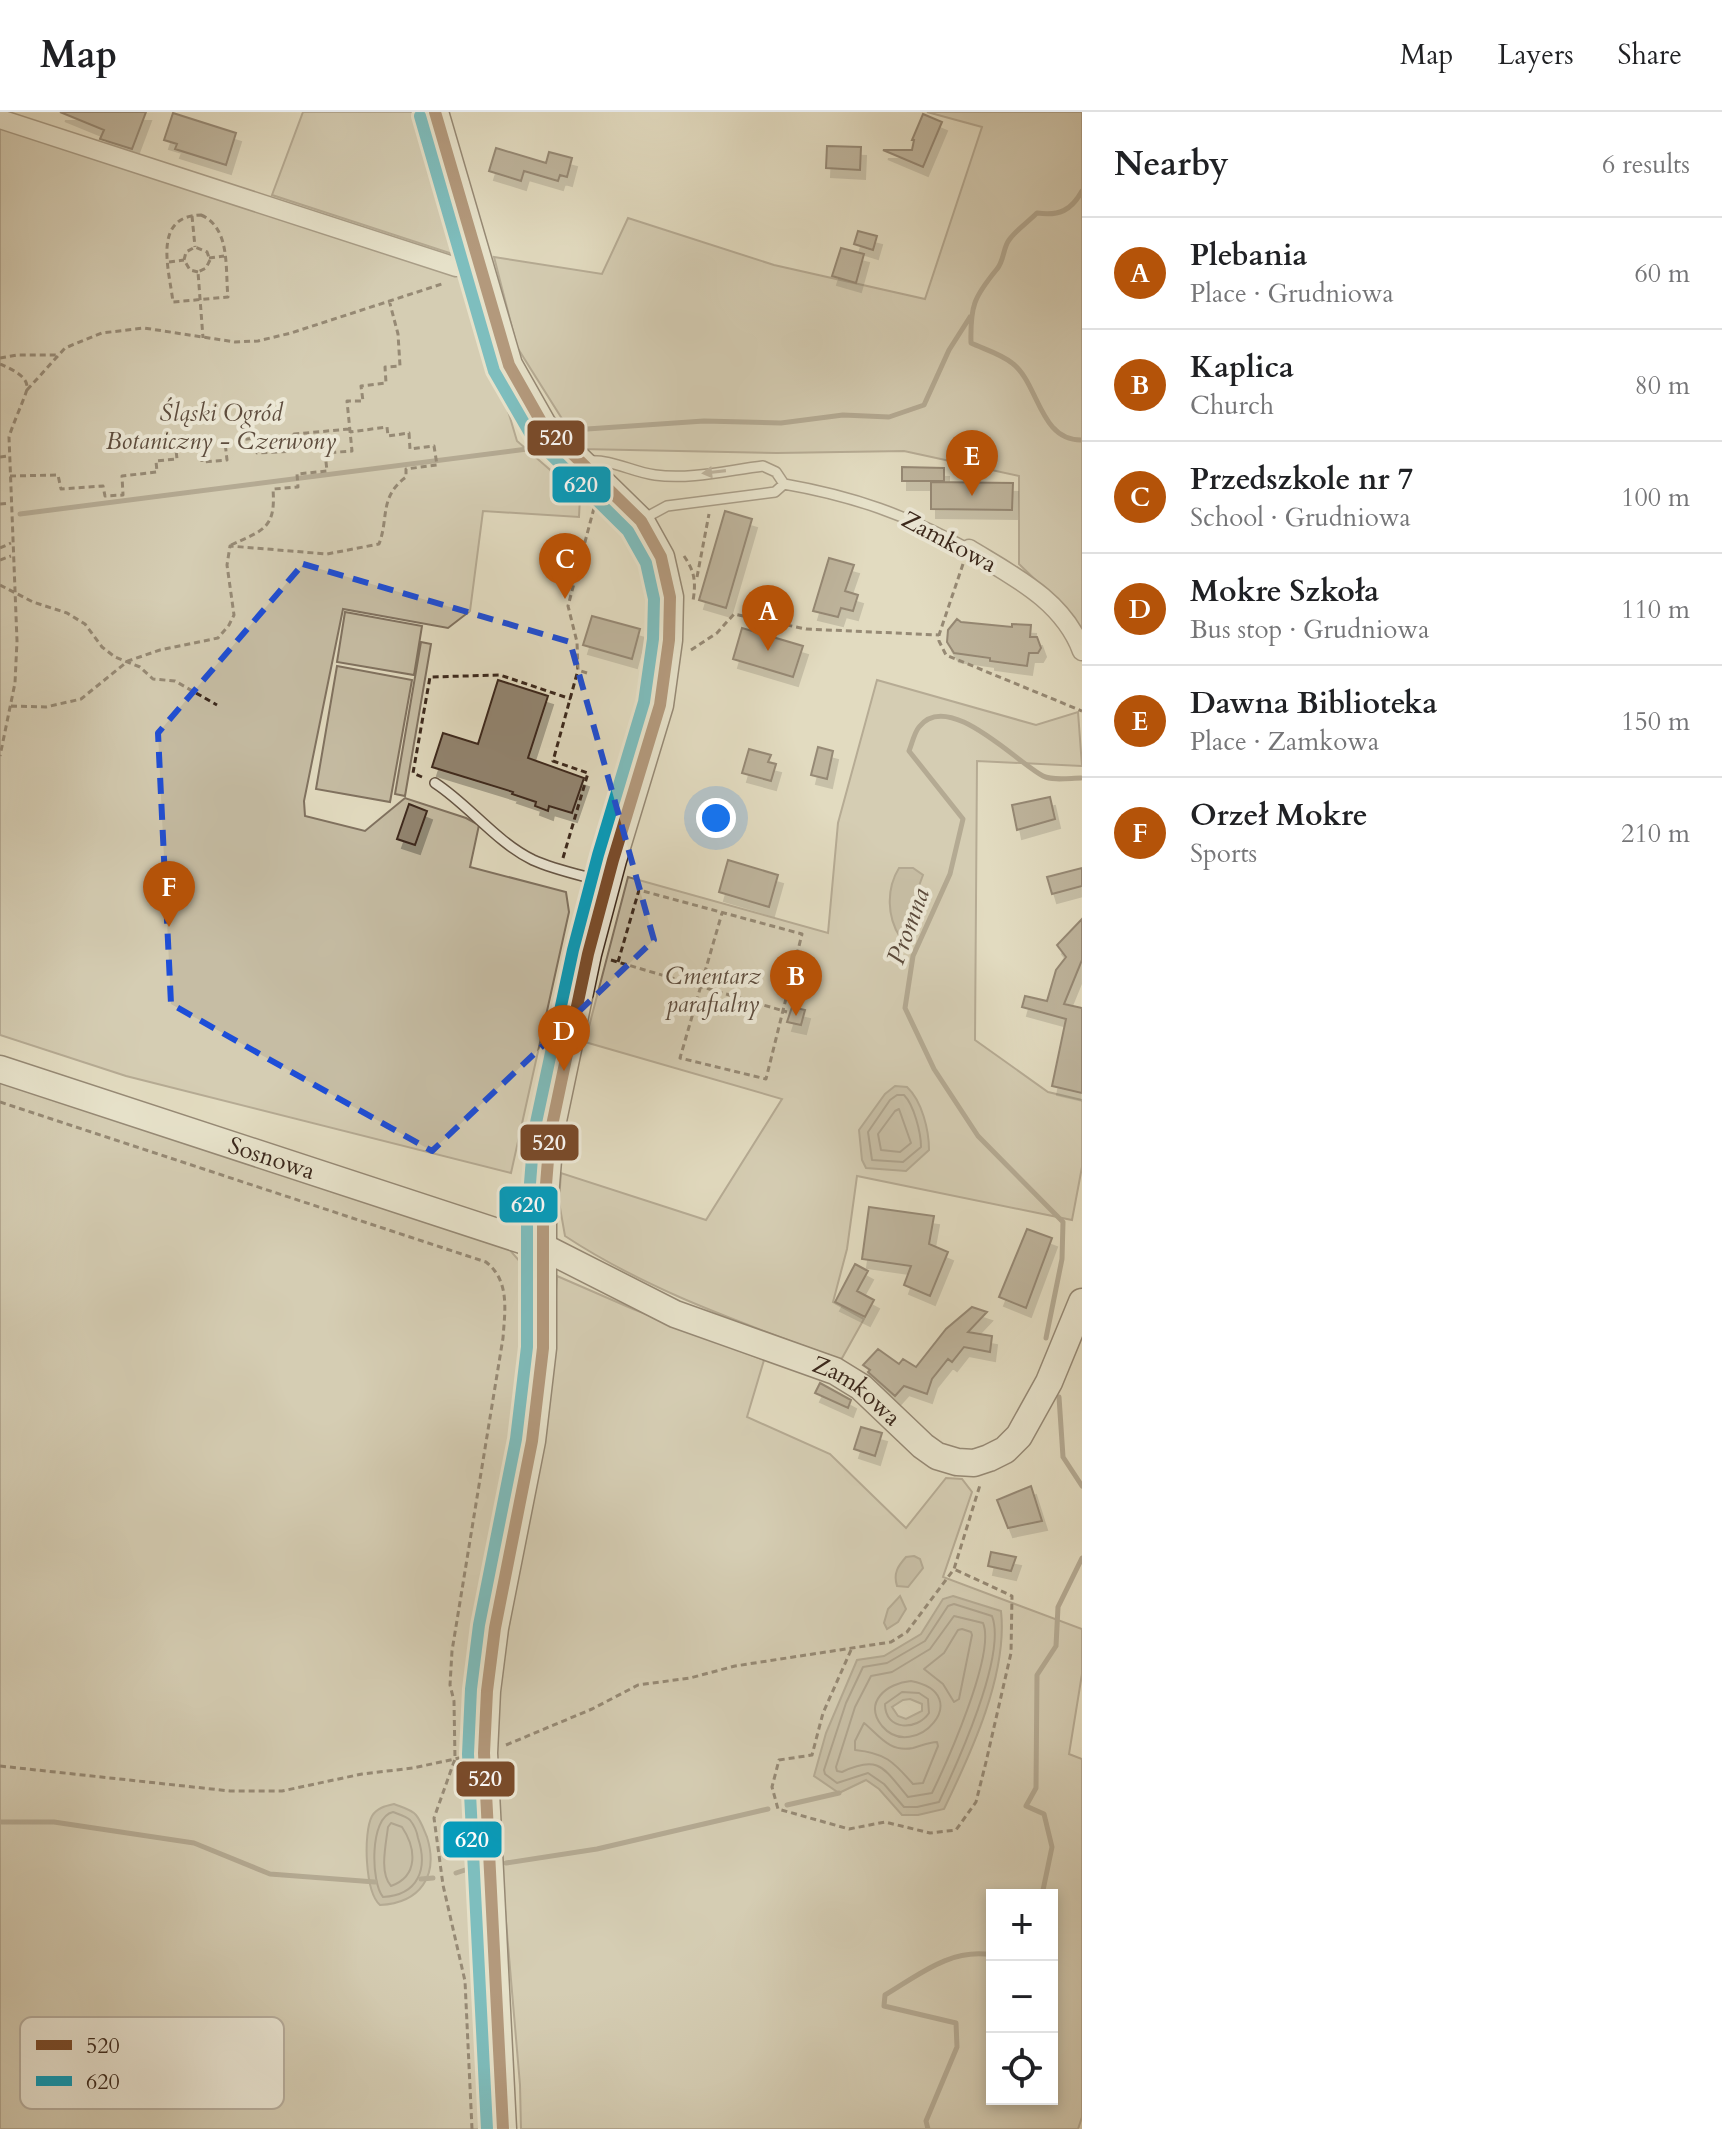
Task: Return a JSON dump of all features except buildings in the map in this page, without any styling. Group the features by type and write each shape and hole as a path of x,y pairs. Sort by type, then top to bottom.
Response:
{"street":[{"path":"435,112 509,365 543,425 641,521 652,538 670,597 669,640 660,705 588,954 550,1135 544,1191 543,1348 538,1394 532,1441 495,1628 487,1691 484,1753 503,2129"},
{"path":"0,119 456,267 477,261"},
{"name":"Zamkowa","path":"967,555 1032,588 1070,624 1082,651"},
{"name":"Sosnowa","path":"0,1069 543,1247"},
{"name":"Zamkowa","path":"543,1247 675,1314 835,1371 861,1387 937,1456 974,1463 989,1458"},
{"path":"989,1458 1005,1450 1019,1436 1036,1407 1082,1302"}],"lane":[{"name":"Zamkowa","path":"580,463 592,460 619,464 641,473 660,476 763,466 776,472 784,484 829,492 922,523 967,555"},
{"name":"Zamkowa","path":"641,521 667,506 775,492 784,484"},
{"path":"435,783 456,797 510,845 533,860 607,883"}],"path":[{"path":"201,215 217,226 222,234 224,256 228,297 173,302 167,243 171,228 184,217 201,215"},
{"path":"192,216 195,247"},
{"path":"195,247 204,249 209,258 206,268 198,272 190,270 184,260 186,252 195,247"},
{"path":"209,258 224,256"},
{"path":"169,262 184,260"},
{"path":"198,272 203,338"},
{"path":"0,756 11,706 17,641 9,437 14,417 27,390 56,355 81,340 102,333 144,328 235,342 258,341 444,283"},
{"path":"230,546 271,522 275,509 273,489 298,487 297,474 327,471 325,453 352,451 347,401 363,401 361,386 386,383 385,367 400,366 398,334 389,300"},
{"path":"0,358 25,354 56,355"},
{"path":"0,364 14,369 26,383 27,390"},
{"path":"10,476 58,475 61,489 103,486 105,496 123,495 122,476 157,472 156,461 177,459 176,450 201,449 202,462 227,460 225,442 256,438 257,453 295,451 294,434 387,427 388,436 409,433 410,449 434,446 437,465 406,469 406,477 396,485 383,513 383,535 379,544 327,554 230,546"},
{"path":"0,457 9,456"},
{"path":"560,869 588,773 553,761 578,670 577,642 568,606 597,495"},
{"path":"692,610 707,519 716,499"},
{"path":"0,504 10,503"},
{"path":"0,548 12,542"},
{"path":"11,706 46,707 81,699 128,661 160,650 218,638 234,615 227,565 230,546"},
{"path":"678,546 693,569 696,581"},
{"path":"967,555 939,635 946,655 1082,711"},
{"path":"0,560 13,556"},
{"path":"0,585 33,602 67,613 85,624 102,647 153,679 175,681 217,705"},
{"path":"687,639 685,654 717,633 734,614 806,629 939,635"},
{"path":"578,670 587,673"},
{"path":"435,783 413,773 430,677 500,675 571,699"},
{"path":"618,962 639,890 802,934 766,1079 680,1058 722,913"},
{"path":"607,959 785,1011"},
{"path":"0,1102 486,1262 497,1271 506,1306 503,1338 452,1651 450,1685 454,1701 455,1759 434,1818 443,1885 465,1981 472,2129"},
{"path":"0,1766 230,1791 282,1791 484,1753 531,1736 638,1685 690,1678 735,1666 891,1642 907,1632 954,1569 989,1458"},
{"path":"851,1650 823,1713 812,1755 779,1760 772,1787 778,1809 849,1829 885,1822 930,1833 956,1830 976,1802 986,1762 1011,1653 1012,1596 954,1569"}],"highlighted area":[{"path":"303,564 570,642 654,940 432,1151 171,1004 158,733"}],"green space":[{"path":"303,112 419,112 465,258 272,195"},
{"path":"927,112 1082,112 1082,638 1049,593 1019,564 1019,476 904,451 777,453 581,449 517,347 494,257 602,274 628,218 774,265 925,299 982,127"},
{"name":"Śląski Ogród Botaniczny - Czerwony","path":"0,126 468,277 517,441 580,496 579,517 483,511 470,611 448,628 343,609 304,801 305,816 365,831 405,798 466,818 479,825 470,867 566,892 569,912 511,1173 126,1076 0,1035"},
{"path":"345,612 422,626 414,675 337,662"},
{"path":"421,642 431,644 405,796 395,794"},
{"path":"337,666 412,680 390,802 316,789"},
{"name":"Cmentarz parafialny","path":"877,680 1036,725 1078,712 1082,766 977,761 975,1040 1048,1092 1082,1100 1082,1167 1072,1220 857,1176 847,1249 833,1302 864,1319 841,1360 699,1306 597,1256 565,1236 559,1202 561,1173 706,1220 782,1099 585,1042 628,877 828,933 838,823"},
{"path":"0,1080 509,1249 522,1264 530,1288 529,1350 521,1416 473,1631 465,1708 466,1783 486,2129 0,2129"},
{"path":"557,1276 764,1360 747,1417 830,1454 906,1528 946,1478 962,1479 972,1492 943,1577 1082,1629 1082,1674 1069,1754 1082,1759 1082,2117 1078,2129 521,2129 492,1726 550,1381"}],"water":[{"path":"899,868 913,868 923,875 900,937 890,903 892,885"},
{"path":"895,1086 907,1087 917,1100 926,1125 929,1150 906,1171 866,1168 862,1160 859,1130 885,1094"},
{"path":"906,1557 920,1559 923,1568 908,1587 897,1586 899,1567"},
{"path":"900,1596 906,1609 898,1622 887,1629 884,1623 888,1609"},
{"path":"953,1596 1001,1611 1002,1635 999,1661 985,1713 944,1809 902,1815 879,1789 866,1780 839,1793 814,1776 826,1733 857,1660 884,1656 921,1634 943,1599","holes":["910,1699 922,1704 922,1711 906,1719 898,1716 892,1707"]},
{"path":"394,1804 411,1811 419,1820 427,1837 430,1864 428,1875 416,1893 394,1903 380,1905 371,1888 367,1835 374,1813"}],"waterway":[{"name":"Promna","path":"1082,191 1069,208 1052,214 1037,213 1012,236 999,266 975,303 971,330 971,343 1003,357 1021,372 1048,421 1057,431 1068,438 1082,440"},
{"path":"587,429 704,421 781,423 843,415 889,417 924,405 949,350 970,317"},
{"path":"20,514 535,448"},
{"name":"Promna","path":"1046,1338 1062,1259 1063,1222 978,1136 934,1069 905,1008 913,956 950,874 963,819 909,751 919,727 932,718 947,717 982,732 1047,778 1081,778"},
{"path":"1059,1397 1063,1457 1082,1486"},
{"path":"1043,1889 1052,1847 1044,1814 1026,1806 1036,1788 1037,1675 1056,1646 1058,1607 1082,1558"},
{"path":"787,1805 839,1793"},
{"path":"506,1863 597,1849 768,1809"},
{"path":"0,1822 54,1822 194,1843 270,1874 375,1882"},
{"path":"456,1873 474,1867"},
{"path":"421,1879 433,1878"},
{"path":"928,2129 926,2121 957,2047 956,2023 884,2006 885,1995 936,1964 963,1955 986,1955"}],"transit line":[{"name":"520","path":"435,112 509,365 543,425 641,521 661,557 670,597 669,640 660,705 588,954 550,1135 543,1222 543,1348 532,1441 495,1628 487,1691 484,1753 503,2129"},
{"name":"620","path":"420,116 494,371 531,435 628,531 646,563 654,599 653,639 644,702 573,950 534,1132 527,1222 527,1347 516,1439 479,1625 471,1689 468,1754 487,2129"}],"place":[{"name":"Dawna Biblioteka","path":"972,496"},
{"name":"Przedszkole nr 7","path":"565,599"},
{"name":"Plebania","path":"768,651"},
{"name":"Orzeł Mokre","path":"169,927"},
{"name":"Kaplica","path":"796,1016"},
{"name":"Mokre Szkoła","path":"564,1071"}]}
